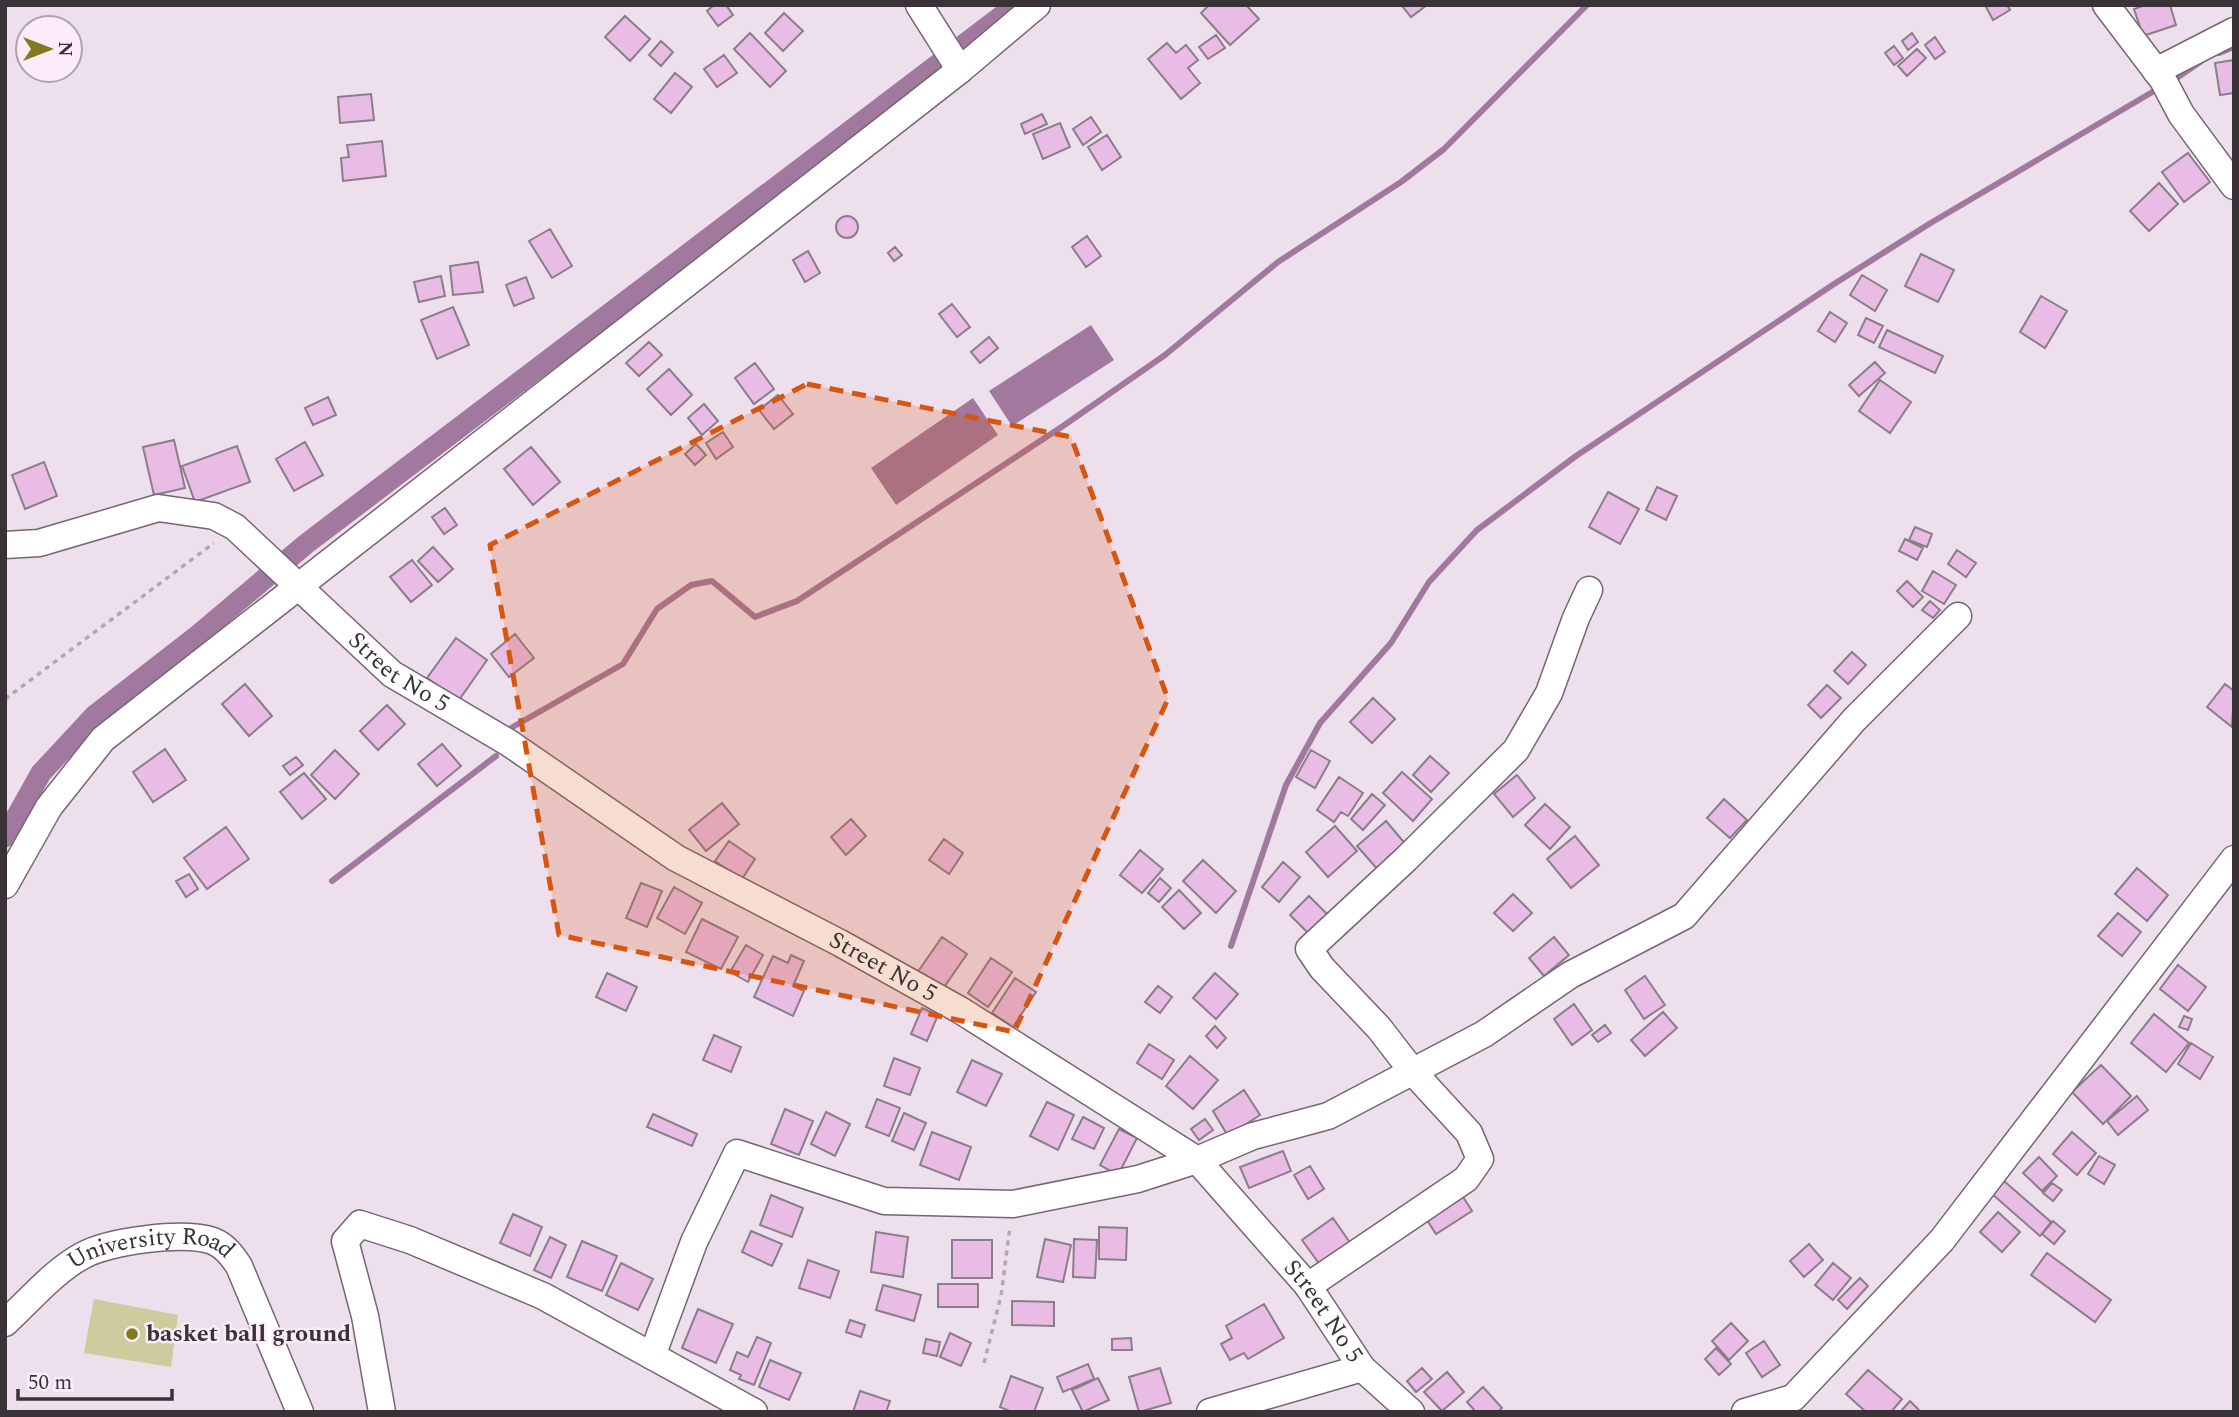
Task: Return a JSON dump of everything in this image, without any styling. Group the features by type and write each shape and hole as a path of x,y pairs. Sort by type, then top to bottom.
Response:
{"street":[{"path":"919,5 957,66"},
{"path":"5,885 49,807 103,740 293,581 1037,5"},
{"path":"2106,5 2163,80 2180,114 2234,186"},
{"path":"2156,71 2234,31"},
{"path":"5,545 39,543 158,508 214,516 235,527"},
{"name":"Street No 5","path":"235,527 392,674 509,743 676,858 840,943 960,1010 1197,1160 1308,1286 1362,1368 1411,1412"},
{"path":"1308,1286 1466,1179 1480,1159 1469,1133 1413,1072 1379,1028 1322,968 1309,949 1406,859 1516,750 1549,693 1589,590"},
{"path":"652,1356 694,1242 737,1153 884,1201 1013,1204 1138,1179 1197,1160 1253,1136 1328,1116 1484,1034 1570,975 1684,916 1854,720 1958,617"},
{"path":"1745,1412 1793,1398 1942,1240 2234,859"},
{"path":"382,1412 365,1316 345,1241 360,1224 410,1240 543,1296 754,1412"},
{"name":"University Road","path":"5,1323 71,1263 93,1250 115,1243 183,1238 213,1241 231,1253 240,1266 300,1412"},
{"path":"1209,1412 1362,1368"}],"path":[{"path":"5,699 235,527"},
{"path":"984,1363 1001,1296 1013,1204"}],"highlighted area":[{"path":"807,384 1071,437 1168,699 1014,1032 559,935 490,545"}],"shaded area":[{"path":"1091,325 1114,360 1012,426 989,391"},
{"path":"973,398 998,435 896,505 871,468"},
{"name":"basket ball ground","path":"94,1299 178,1315 171,1367 84,1353"}],"building":[{"path":"714,5 726,5 733,15 718,26 707,11"},
{"path":"1209,5 1246,5 1259,19 1230,45 1201,13"},
{"path":"1427,5 1411,17 1403,7"},
{"path":"1985,5 2007,5 2010,10 1993,20"},
{"path":"2145,5 2170,5 2176,25 2143,36 2134,9"},
{"path":"784,13 803,31 783,51 765,33"},
{"path":"625,16 650,39 630,61 605,37"},
{"path":"750,33 786,71 770,87 734,49"},
{"path":"1912,33 1918,42 1908,50 1902,41"},
{"path":"1216,35 1225,48 1208,59 1199,47"},
{"path":"1935,37 1945,52 1935,59 1925,45"},
{"path":"661,41 673,52 661,66 649,55"},
{"path":"1167,43 1176,53 1186,45 1198,60 1188,68 1200,83 1181,99 1148,59"},
{"path":"1894,46 1903,58 1894,65 1885,53"},
{"path":"1917,49 1926,58 1907,76 1898,66"},
{"path":"724,55 737,73 717,87 704,69"},
{"path":"2234,60 2234,93 2220,95 2215,63"},
{"path":"675,73 692,87 671,113 654,99"},
{"path":"371,94 374,120 340,123 338,97"},
{"path":"1042,114 1047,124 1025,134 1021,124"},
{"path":"1091,117 1101,132 1083,145 1073,129"},
{"path":"1060,123 1070,147 1043,159 1033,134"},
{"path":"1107,135 1121,157 1102,170 1088,147"},
{"path":"382,141 386,176 343,181 341,158 349,157 347,145"},
{"path":"2188,153 2210,182 2184,202 2162,172"},
{"path":"2159,183 2178,204 2149,231 2130,211"},
{"path":"847,216 855,219 858,227 855,235 847,238 839,235 836,227 839,219"},
{"path":"550,229 572,266 552,278 529,241"},
{"path":"1087,236 1101,256 1086,267 1072,247"},
{"path":"895,247 902,255 894,261 888,253"},
{"path":"808,251 820,273 805,282 793,260"},
{"path":"1921,254 1954,270 1938,302 1905,286"},
{"path":"478,262 483,292 453,295 450,266"},
{"path":"1862,275 1887,290 1875,311 1850,295"},
{"path":"441,276 445,296 419,302 414,282"},
{"path":"526,277 534,298 514,306 506,285"},
{"path":"2041,296 2067,311 2045,348 2020,332"},
{"path":"952,304 970,327 957,337 939,314"},
{"path":"453,307 469,345 437,359 421,320"},
{"path":"1830,312 1847,323 1835,342 1818,331"},
{"path":"1866,318 1883,326 1874,343 1858,335"},
{"path":"1887,330 1943,356 1935,373 1879,347"},
{"path":"989,337 998,348 980,363 971,352"},
{"path":"649,342 662,355 639,376 626,363"},
{"path":"1875,362 1885,373 1859,396 1849,385"},
{"path":"755,363 774,389 754,404 735,378"},
{"path":"669,369 692,395 671,415 647,389"},
{"path":"1880,380 1911,402 1890,433 1859,411"},
{"path":"778,395 793,414 774,429 759,410"},
{"path":"328,397 336,415 313,425 305,408"},
{"path":"704,404 718,421 702,435 688,418"},
{"path":"723,432 733,447 716,459 706,443"},
{"path":"174,440 185,488 154,495 143,447"},
{"path":"305,442 323,475 294,491 276,459"},
{"path":"696,444 706,455 695,465 685,454"},
{"path":"237,446 250,482 195,502 182,466"},
{"path":"531,447 560,482 533,505 504,469"},
{"path":"44,462 57,496 25,509 12,475"},
{"path":"1657,487 1677,496 1666,520 1646,510"},
{"path":"1608,492 1639,509 1620,544 1589,527"},
{"path":"445,508 457,525 444,534 432,517"},
{"path":"1915,527 1932,534 1927,547 1909,540"},
{"path":"1905,539 1923,548 1917,560 1899,551"},
{"path":"433,547 453,569 438,582 418,561"},
{"path":"1957,550 1976,563 1966,577 1948,564"},
{"path":"412,560 432,585 411,602 390,577"},
{"path":"1933,571 1956,585 1944,604 1922,591"},
{"path":"1907,581 1923,597 1913,607 1897,591"},
{"path":"1930,601 1940,610 1933,618 1922,610"},
{"path":"515,634 534,658 509,677 491,654"},
{"path":"456,638 487,660 459,700 427,678"},
{"path":"1852,652 1866,665 1848,684 1834,671"},
{"path":"245,684 272,716 249,736 222,704"},
{"path":"2225,684 2234,691 2232,727 2207,707"},
{"path":"1827,685 1841,698 1821,718 1808,705"},
{"path":"1373,698 1395,719 1372,743 1350,722"},
{"path":"387,705 405,724 378,750 360,731"},
{"path":"442,744 461,766 437,786 418,764"},
{"path":"165,749 186,780 153,802 133,772"},
{"path":"335,750 359,774 335,799 311,775"},
{"path":"1311,750 1330,761 1315,788 1296,777"},
{"path":"1430,756 1449,773 1431,792 1413,775"},
{"path":"296,757 303,765 290,775 283,766"},
{"path":"1402,772 1432,799 1413,821 1383,793"},
{"path":"304,773 326,799 302,819 280,792"},
{"path":"1517,775 1535,798 1513,817 1494,794"},
{"path":"1339,777 1363,793 1348,816 1341,812 1334,822 1317,810"},
{"path":"1372,794 1385,805 1363,830 1351,819"},
{"path":"1724,799 1747,820 1730,838 1707,818"},
{"path":"722,803 739,824 706,851 689,830"},
{"path":"1545,804 1570,827 1550,849 1525,825"},
{"path":"851,819 866,836 846,855 831,837"},
{"path":"1386,821 1408,847 1380,872 1357,846"},
{"path":"1335,826 1357,851 1328,877 1306,852"},
{"path":"226,827 249,859 207,889 184,858"},
{"path":"1575,836 1599,865 1571,888 1547,859"},
{"path":"944,839 963,853 949,874 929,860"},
{"path":"729,841 755,859 742,879 715,861"},
{"path":"1140,850 1163,869 1142,893 1120,875"},
{"path":"1203,860 1236,891 1216,913 1183,881"},
{"path":"1283,862 1300,877 1279,902 1262,887"},
{"path":"2137,868 2168,895 2147,921 2115,894"},
{"path":"189,874 198,889 186,897 176,881"},
{"path":"1160,878 1171,888 1159,902 1148,893"},
{"path":"641,883 662,891 647,927 626,918"},
{"path":"674,887 702,903 685,934 657,918"},
{"path":"1179,890 1201,913 1184,929 1162,907"},
{"path":"1513,894 1532,913 1513,931 1494,913"},
{"path":"1309,896 1328,915 1309,934 1290,915"},
{"path":"2118,913 2141,932 2122,956 2098,936"},
{"path":"702,919 738,937 721,969 686,952"},
{"path":"942,937 967,954 942,990 917,973"},
{"path":"1554,937 1569,955 1544,976 1529,958"},
{"path":"746,945 763,955 748,982 730,972"},
{"path":"791,955 804,961 793,986 804,991 793,1016 754,997 773,956 788,963"},
{"path":"991,958 1012,972 988,1007 968,993"},
{"path":"2178,965 2206,987 2188,1011 2160,989"},
{"path":"607,973 637,987 626,1011 596,997"},
{"path":"1215,973 1238,994 1216,1019 1193,998"},
{"path":"1645,976 1665,1005 1644,1019 1625,990"},
{"path":"1015,978 1036,992 1013,1027 992,1013"},
{"path":"1158,986 1172,997 1160,1013 1145,1002"},
{"path":"1574,1004 1592,1030 1572,1045 1554,1019"},
{"path":"922,1008 938,1015 927,1041 911,1034"},
{"path":"1663,1012 1677,1028 1645,1056 1631,1040"},
{"path":"2154,1014 2189,1043 2166,1072 2131,1043"},
{"path":"2184,1016 2192,1019 2188,1030 2179,1027"},
{"path":"1605,1025 1611,1033 1598,1042 1592,1035"},
{"path":"1215,1026 1226,1038 1217,1048 1206,1036"},
{"path":"714,1035 741,1047 731,1072 703,1060"},
{"path":"2191,1043 2213,1057 2200,1079 2178,1064"},
{"path":"1149,1044 1174,1060 1162,1079 1137,1063"},
{"path":"1190,1056 1218,1080 1193,1109 1166,1086"},
{"path":"894,1058 920,1068 910,1095 884,1086"},
{"path":"972,1060 1002,1074 986,1106 957,1092"},
{"path":"2101,1065 2131,1096 2103,1124 2072,1092"},
{"path":"1244,1090 1260,1115 1228,1136 1213,1111"},
{"path":"2137,1096 2148,1110 2118,1135 2107,1121"},
{"path":"877,1099 900,1108 889,1136 866,1127"},
{"path":"1047,1102 1074,1115 1058,1150 1030,1136"},
{"path":"785,1109 813,1121 799,1155 771,1144"},
{"path":"826,1112 850,1124 835,1156 811,1144"},
{"path":"904,1113 926,1123 914,1150 892,1141"},
{"path":"653,1114 697,1134 692,1146 647,1127"},
{"path":"1083,1117 1104,1128 1094,1149 1072,1139"},
{"path":"1205,1119 1213,1130 1199,1140 1191,1129"},
{"path":"1119,1129 1137,1138 1118,1175 1100,1165"},
{"path":"932,1132 971,1147 959,1180 920,1165"},
{"path":"2072,1132 2096,1153 2077,1175 2053,1154"},
{"path":"1283,1151 1291,1171 1249,1188 1240,1167"},
{"path":"2099,1156 2115,1165 2104,1184 2088,1174"},
{"path":"2039,1157 2057,1176 2042,1191 2023,1173"},
{"path":"1310,1166 1324,1189 1308,1199 1294,1175"},
{"path":"2004,1181 2051,1222 2040,1236 1992,1194"},
{"path":"2052,1183 2062,1190 2053,1201 2043,1193"},
{"path":"1458,1189 1472,1211 1436,1234 1422,1212"},
{"path":"771,1195 803,1208 792,1237 760,1225"},
{"path":"1998,1212 2020,1232 2002,1252 1980,1232"},
{"path":"513,1214 542,1227 530,1256 500,1243"},
{"path":"1333,1218 1353,1247 1323,1269 1302,1240"},
{"path":"2053,1221 2065,1231 2054,1244 2042,1234"},
{"path":"1099,1227 1127,1228 1126,1260 1099,1259"},
{"path":"751,1231 782,1244 772,1266 742,1252"},
{"path":"876,1232 908,1237 903,1277 871,1272"},
{"path":"550,1237 566,1245 551,1278 534,1270"},
{"path":"1045,1239 1071,1245 1063,1282 1037,1277"},
{"path":"1074,1239 1097,1240 1095,1278 1073,1277"},
{"path":"952,1240 992,1240 992,1278 952,1278"},
{"path":"582,1241 617,1256 602,1291 567,1277"},
{"path":"1809,1244 1823,1260 1804,1277 1790,1261"},
{"path":"2047,1253 2111,1300 2095,1322 2031,1275"},
{"path":"808,1260 839,1271 830,1298 799,1288"},
{"path":"621,1263 653,1279 638,1310 606,1295"},
{"path":"1833,1263 1851,1278 1833,1300 1815,1285"},
{"path":"1860,1278 1868,1286 1847,1309 1838,1300"},
{"path":"938,1284 978,1284 978,1307 938,1307"},
{"path":"883,1285 921,1295 914,1321 876,1310"},
{"path":"1012,1301 1054,1302 1054,1326 1012,1325"},
{"path":"1264,1304 1284,1338 1248,1359 1244,1353 1230,1360 1221,1344 1232,1338 1226,1326"},
{"path":"698,1309 733,1324 716,1363 682,1348"},
{"path":"850,1320 865,1325 861,1337 846,1332"},
{"path":"1731,1323 1748,1341 1729,1360 1712,1341"},
{"path":"950,1333 971,1343 961,1366 940,1357"},
{"path":"757,1337 771,1343 754,1385 739,1379 741,1375 730,1370 737,1352 748,1357"},
{"path":"1131,1338 1132,1350 1112,1350 1112,1339"},
{"path":"926,1339 940,1342 937,1356 923,1353"},
{"path":"1764,1341 1780,1365 1762,1377 1746,1353"},
{"path":"1716,1348 1731,1364 1719,1375 1705,1359"},
{"path":"770,1360 801,1373 789,1400 759,1387"},
{"path":"1088,1364 1094,1379 1063,1392 1057,1377"},
{"path":"1160,1368 1171,1403 1139,1412 1129,1377"},
{"path":"1422,1368 1432,1379 1416,1392 1407,1381"},
{"path":"1868,1370 1902,1399 1891,1412 1866,1412 1846,1394"},
{"path":"1447,1372 1464,1392 1442,1411 1424,1392"},
{"path":"1011,1376 1043,1388 1034,1412 1012,1412 1000,1407"},
{"path":"1098,1378 1109,1400 1083,1412 1072,1390"},
{"path":"1483,1387 1502,1408 1498,1412 1476,1412 1467,1402"},
{"path":"860,1391 890,1401 886,1412 853,1412"},
{"path":"1910,1401 1921,1412 1900,1412"}],"waterway":[{"path":"5,837 41,773 95,715 198,635 306,544 1016,5"},
{"path":"511,728 623,664 657,609 691,585 712,581 755,617 797,601 1063,426 1165,355 1278,262 1401,182 1444,149 1587,5"},
{"path":"2219,53 2234,47"},
{"path":"2174,80 2200,62"},
{"path":"1231,946 1286,785 1320,723 1391,643 1429,582 1477,530 1576,456 1834,284 1929,224 2154,91"},
{"path":"332,881 496,756"}],"place":[{"name":"basket ball ground","path":"132,1334"}]}
